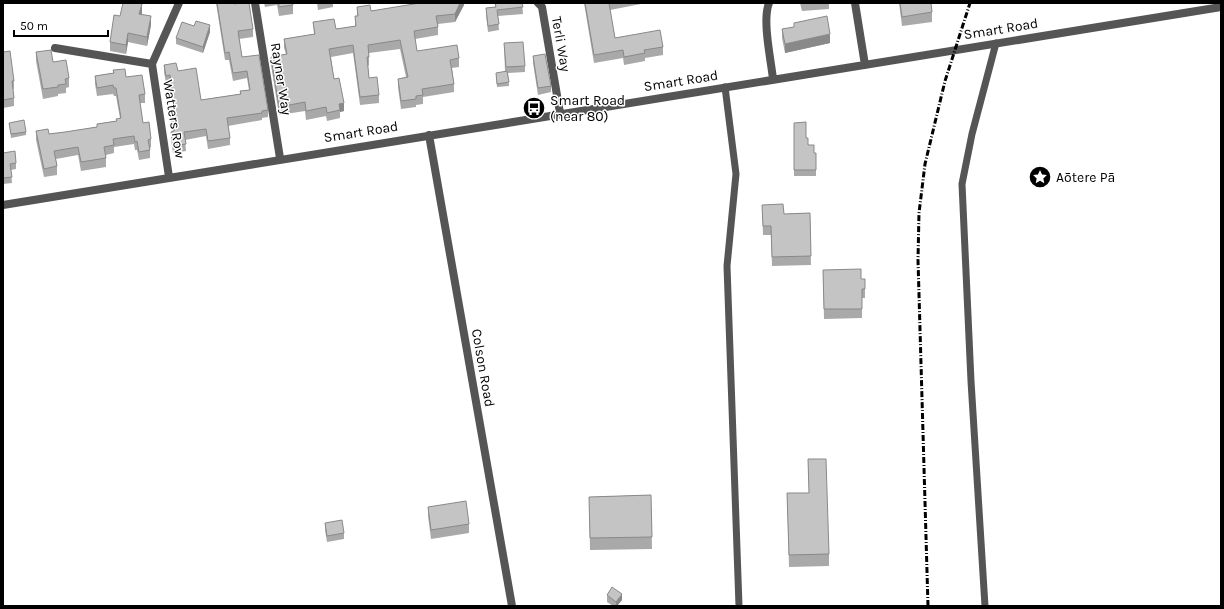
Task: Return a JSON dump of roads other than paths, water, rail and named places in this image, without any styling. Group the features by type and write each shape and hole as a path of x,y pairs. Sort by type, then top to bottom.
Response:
{"street":[{"name":"Watters Row","path":"169,177 152,64 179,3"},
{"name":"Rayner Way","path":"255,3 280,158"},
{"name":"Terli Way","path":"538,3 542,8 560,113"},
{"path":"769,3 766,12 766,24 773,79"},
{"path":"855,3 864,65"},
{"name":"Smart Road","path":"3,204 1221,7"},
{"name":"Watters Row","path":"56,48 152,64"},
{"name":"Colson Road","path":"429,134 512,606"}],"lane":[{"path":"985,606 971,381 962,184 972,134 996,43"},
{"path":"725,87 736,174 727,266 739,606"}],"railway":[{"path":"928,606 918,260 919,213 925,164 945,81 970,3"}],"place":[{"name":"Smart Road (near 80)","path":"534,108"},
{"name":"Aōtere Pā","path":"1040,177"}]}
